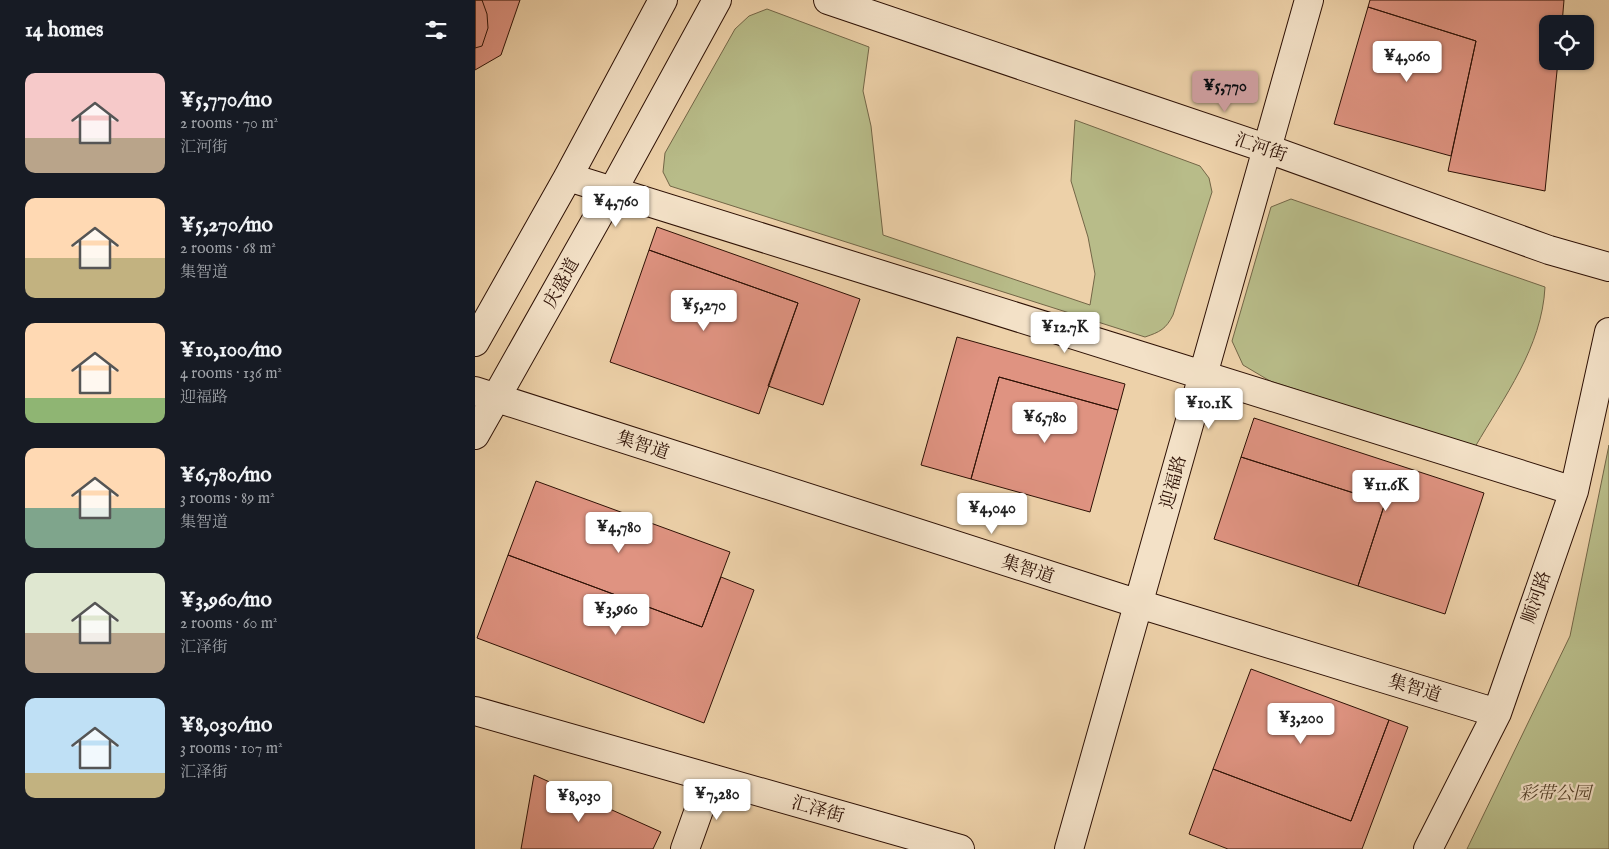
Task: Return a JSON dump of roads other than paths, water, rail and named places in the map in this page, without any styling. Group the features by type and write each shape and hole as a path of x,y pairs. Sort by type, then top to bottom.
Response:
{"street":[{"path":"475,342 568,177 663,0"},
{"name":"庆盛道","path":"475,435 486,394 613,190 717,0"},
{"name":"汇河街","path":"828,0 1268,149 1549,250 1609,267"},
{"name":"迎福路","path":"1069,849 1309,0"},
{"path":"568,177 1574,490"},
{"name":"顺河路","path":"1428,849 1497,713 1574,490 1609,332"},
{"name":"集智道","path":"486,394 1139,604 1497,713"},
{"name":"汇泽街","path":"475,711 960,849"},
{"path":"685,849 710,779"}],"park label":[{"name":"彩带公园","path":"1555,793"}]}
